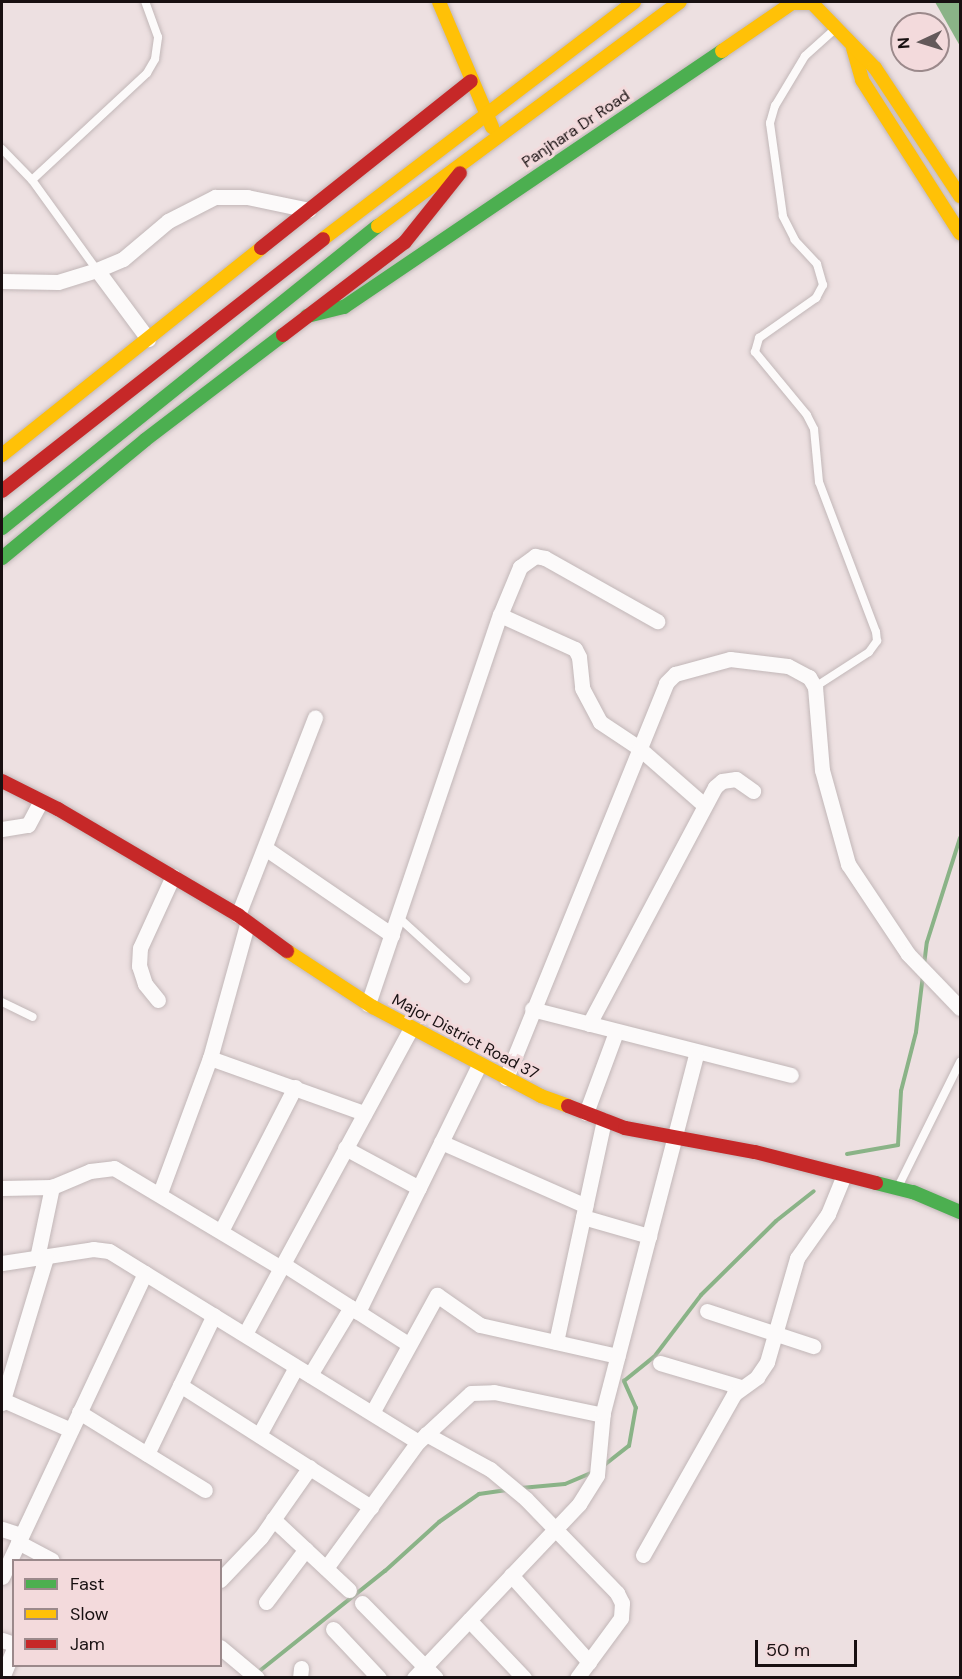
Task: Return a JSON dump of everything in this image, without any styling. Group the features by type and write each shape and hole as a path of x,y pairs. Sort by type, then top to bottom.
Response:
{"main road":[{"path":"439,2 496,138"},
{"path":"2,490 485,112 634,2"},
{"path":"2,528 323,267 680,2"},
{"name":"Panjhara Dr Road","path":"307,316 344,307 782,8 801,2 812,3 837,27 853,48 875,68 960,196"},
{"name":"Panjhara Dr Road","path":"853,48 862,80 960,233"},
{"path":"2,454 471,81"},
{"path":"2,558 145,440 405,242 426,219 471,158"},
{"name":"Major District Road 37","path":"2,781 173,876 368,1004 506,1078 604,1120 897,1188 960,1212"}],"street":[{"path":"2,281 58,282 98,270 123,259 168,221 214,197 247,197 309,210"},
{"path":"98,270 148,339"},
{"path":"368,1004 500,615 515,575 526,560 535,556 545,558 657,621"},
{"path":"500,615 575,649 579,657 582,688 600,722 639,748 704,806"},
{"path":"506,1078 532,1009 666,683 675,674 711,662 748,660 789,666 809,677 814,687 822,770 848,864 908,954 960,1008"},
{"path":"160,1193 210,1058 242,920 265,848 315,717"},
{"path":"590,1024 704,806 722,781 736,779 753,791"},
{"path":"2,829 28,825 41,801"},
{"path":"265,848 392,935"},
{"path":"158,1000 145,984 139,966 140,948 173,876"},
{"path":"532,1009 696,1054 791,1075"},
{"path":"245,1334 411,1028"},
{"path":"586,1113 616,1032"},
{"path":"414,1677 579,1503 597,1475 602,1449 603,1415 696,1054"},
{"path":"210,1058 364,1113"},
{"path":"310,1375 354,1310 419,1188 479,1065"},
{"path":"222,1231 295,1087"},
{"path":"556,1342 604,1120"},
{"path":"441,1142 585,1212 649,1236"},
{"path":"345,1148 419,1188"},
{"path":"2,1188 52,1187 90,1171 114,1168 282,1266 408,1344"},
{"path":"643,1555 741,1386 762,1370 797,1258 828,1215 844,1175"},
{"path":"52,1187 42,1257 5,1378 2,1401 71,1430"},
{"path":"2,1263 105,1249 372,1413 490,1469 526,1499 622,1603 621,1618 577,1677"},
{"path":"2,1577 145,1273"},
{"path":"372,1413 437,1295 475,1323 618,1356"},
{"path":"707,1311 813,1346"},
{"path":"147,1454 214,1315"},
{"path":"660,1363 741,1386"},
{"path":"259,1435 296,1366"},
{"path":"180,1385 371,1507"},
{"path":"326,1568 422,1438 466,1396 477,1390 603,1415"},
{"path":"79,1412 205,1490"},
{"path":"222,1578 273,1519 310,1467"},
{"path":"273,1519 349,1590"},
{"path":"2,1529 50,1559"},
{"path":"266,1602 306,1550"},
{"path":"511,1575 589,1662"},
{"path":"362,1603 436,1677"},
{"path":"468,1620 524,1677"},
{"path":"333,1629 379,1677"},
{"path":"222,1649 257,1677"},
{"path":"2,1677 12,1651"}],"lane":[{"path":"32,180 147,73 155,59 158,37 145,2"},
{"path":"814,687 869,652 877,641 876,632 819,482 814,429 807,415 755,352 759,338 816,298 823,285 817,264 795,240 783,216 770,123 775,106 805,56 837,27"},
{"path":"2,149 32,180 98,270"},
{"path":"398,917 466,979"},
{"path":"2,1002 33,1017"},
{"path":"897,1188 960,1062"}],"shaded area":[{"path":"935,2 960,2 960,46 950,28 950,12 941,12"}],"waterway":[{"path":"924,965 927,942 960,838"},
{"path":"847,1154 898,1145 901,1091 916,1032 923,975"},
{"path":"603,1466 629,1446 636,1408 624,1381 654,1357 701,1295 776,1221 814,1191"},
{"path":"521,1488 565,1484 591,1473"},
{"path":"257,1673 385,1571 439,1522 479,1494 507,1490"}],"traffic: fast":[{"path":"307,316 344,307 722,51"},
{"path":"2,528 378,226"},
{"path":"2,558 145,440 283,335"},
{"path":"876,1183 913,1192 960,1212"}],"traffic: slow":[{"path":"439,2 492,127"},
{"path":"323,239 634,2"},
{"path":"378,226 680,2"},
{"path":"722,51 792,3 812,3 875,68 960,196"},
{"path":"853,48 862,80 960,233"},
{"path":"2,455 261,248"},
{"path":"287,951 373,1007 541,1096 568,1106"}],"traffic: jam":[{"path":"261,248 471,81"},
{"path":"283,335 405,242 460,173"},
{"path":"2,491 323,239"},
{"path":"2,781 58,809 238,915 287,951"},
{"path":"568,1106 625,1128 755,1152 876,1183"}]}
